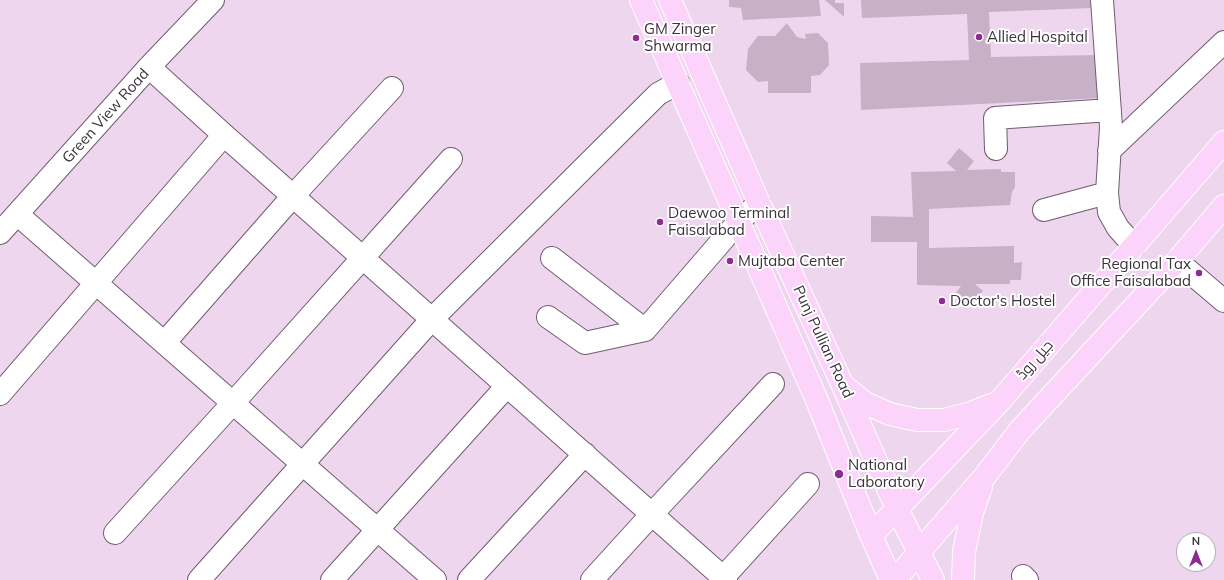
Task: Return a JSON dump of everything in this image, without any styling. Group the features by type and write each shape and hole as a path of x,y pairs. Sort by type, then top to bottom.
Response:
{"main road":[{"name":"Punj Pullian Road","path":"641,0 816,398 871,535"},
{"name":"Punj Pullian Road","path":"670,0 759,203 843,386 897,509 920,552"},
{"name":"جیل روڈ","path":"871,535 999,402 1224,142"},
{"path":"895,580 985,476 1020,430 1177,261 1224,206"},
{"path":"843,386 865,403 890,414 917,420 944,420 971,413 999,402"},
{"path":"964,580 964,552 972,513 985,476"},
{"path":"871,535 891,580"},
{"path":"920,552 933,580"}],"street":[{"name":"Green View Road","path":"0,233 149,67 213,0"},
{"path":"1102,0 1111,127 1107,193 1109,212 1118,228 1134,246"},
{"path":"1109,151 1224,42"},
{"path":"149,67 724,579 808,484"},
{"path":"199,580 432,319 658,94 678,83"},
{"path":"165,342 293,196 392,88"},
{"path":"996,149 995,118 1110,110"},
{"path":"0,394 224,135"},
{"path":"115,533 451,159"},
{"path":"1044,210 1107,193"},
{"path":"548,317 586,344 645,330 739,221 759,203"},
{"path":"17,214 435,580"},
{"path":"552,258 645,330"},
{"path":"1177,261 1224,301"},
{"path":"592,580 773,384"},
{"path":"332,580 507,386"},
{"path":"469,580 585,454"}],"building":[{"path":"729,0 819,0 821,16 743,20 741,8 729,7"},
{"path":"825,0 835,0 835,3 844,3 844,17"},
{"name":"Allied Hospital","path":"861,0 1090,0 1091,8 989,12 991,57 1099,55 1101,98 861,110 860,63 969,60 967,14 862,18"},
{"path":"787,23 797,37 806,39 805,34 818,33 828,43 829,65 820,75 811,76 811,93 768,93 768,81 758,82 746,70 748,49 758,36 775,36"},
{"path":"959,148 974,161 967,170 1001,169 1001,172 1015,172 1015,187 1012,192 1010,205 929,209 929,248 1014,246 1014,263 1022,262 1021,280 1010,280 1010,284 975,284 983,291 970,306 955,294 961,286 917,285 917,242 871,242 871,216 913,217 911,172 956,171 947,163"}],"place":[{"name":"Allied Hospital","path":"979,37"},
{"name":"GM Zinger Shwarma","path":"636,38"},
{"name":"Daewoo Terminal Faisalabad","path":"660,222"},
{"name":"Mujtaba Center","path":"730,261"},
{"name":"Regional Tax Office Faisalabad","path":"1199,273"},
{"name":"Doctor's Hostel","path":"942,301"},
{"name":"National Laboratory","path":"839,474"}]}
